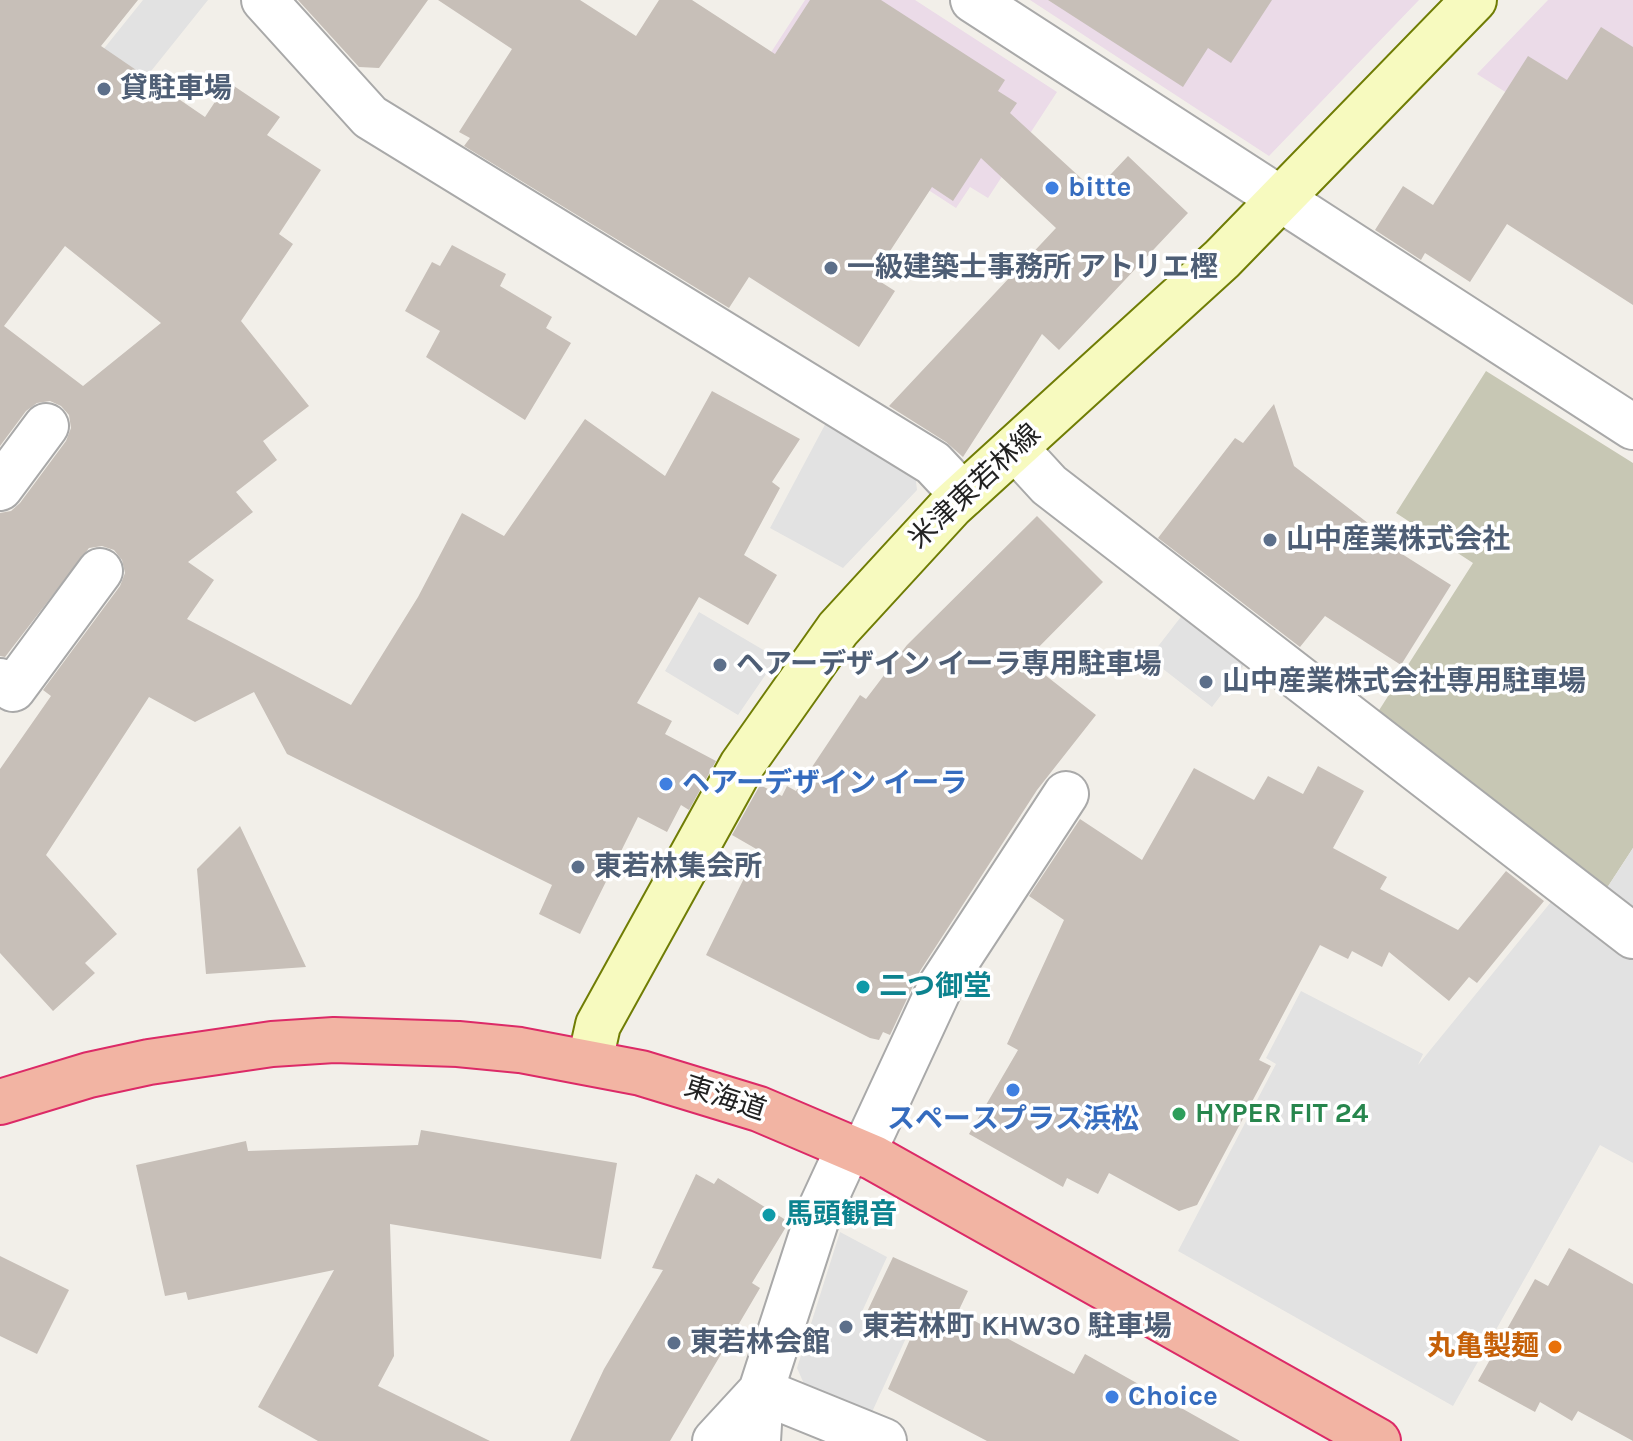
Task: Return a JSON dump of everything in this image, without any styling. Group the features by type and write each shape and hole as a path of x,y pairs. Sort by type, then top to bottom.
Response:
{"highway":[{"name":"東海道","path":"0,1102 89,1075 149,1062 272,1044 334,1040 458,1044 590,1061 701,1089 856,1150 1378,1441"}],"main road":[{"name":"米津東若林線","path":"590,1061 598,1025 742,765 838,629 912,545 1164,314 1281,201 1474,0"}],"street":[{"path":"264,0 370,117 933,463 963,495"},
{"path":"973,0 1633,427"},
{"path":"0,488 46,426"},
{"path":"1015,448 1049,485 1633,936"},
{"path":"0,681 13,689 100,571"},
{"path":"758,1441 761,1391 819,1212 856,1150 941,985 1066,794"},
{"path":"715,1441 761,1391"},
{"path":"761,1391 884,1441"}],"shaded area":[{"name":"貸駐車場","path":"143,0 208,0 11,246 0,178"},
{"path":"805,0 915,0 1057,92 988,198 970,187 956,208 755,77"},
{"path":"1030,0 1419,0 1269,156"},
{"path":"1548,0 1633,0 1633,173 1477,74"},
{"path":"1486,371 1633,463 1633,848 1605,891 1376,715 1473,563 1396,513"},
{"path":"828,419 915,473 917,490 843,568 770,528"},
{"name":"山中産業株式会社専用駐車場","path":"1187,609 1250,657 1212,707 1149,658"},
{"name":"ヘアーデザイン イーラ専用駐車場","path":"699,612 777,658 738,715 665,671"},
{"path":"1633,848 1633,913 1605,891"},
{"path":"1555,897 1633,957 1633,1163 1600,1145 1453,1406 1178,1251 1276,1064 1266,1058 1301,991 1423,1054 1418,1065"},
{"name":"東若林町 KHW30 駐車場","path":"840,1232 887,1257 860,1316 906,1338 872,1412 805,1386 797,1368"}],"building":[{"path":"0,0 138,0 101,46 205,117 228,82 280,117 267,135 321,170 279,234 293,244 241,321 309,406 263,441 277,460 236,492 253,512 188,562 214,580 187,619 351,705 418,597 462,513 504,536 585,419 665,476 712,391 800,439 772,482 780,488 744,555 777,575 748,625 699,597 637,703 672,721 665,734 716,761 689,810 681,805 667,832 638,817 580,934 539,914 552,885 287,754 254,692 195,722 149,697 46,855 117,934 85,963 95,973 53,1011 0,953 0,769 51,696 43,690 120,586 125,573 122,560 114,550 102,546 89,548 5,657 0,656 0,513 11,511 20,503 66,441 71,428 69,415 61,406 50,401 37,403 26,411 0,446","holes":["65,246 161,323 83,386 4,326"]},
{"path":"298,0 428,0 379,68 359,67"},
{"path":"438,0 580,0 636,36 659,0 692,0 775,54 810,0 881,0 1005,80 998,91 1017,103 1010,113 1095,191 1128,156 1188,213 1059,350 1042,334 963,457 946,442 889,406 1056,228 981,158 953,201 932,187 873,277 895,291 859,347 749,277 729,308 464,146 470,138 459,132 512,49"},
{"path":"1048,0 1272,0 1231,63 1208,48 1183,87"},
{"path":"1601,27 1633,47 1633,305 1507,224 1470,282 1425,253 1421,260 1375,230 1403,186 1433,205 1528,56 1567,80"},
{"path":"452,245 506,274 500,286 552,317 546,328 571,343 525,420 426,357 440,331 405,311 432,262 440,266"},
{"path":"1274,404 1294,466 1386,537 1383,542 1451,585 1401,665 1325,616 1300,647 1158,538 1235,438 1243,443"},
{"path":"1037,516 1103,582 1026,660 1096,715 1037,790 920,971 890,1035 883,1032 879,1040 870,1038 706,955 758,850 732,835 760,785 782,796 787,786 796,791 860,695 866,699 907,645"},
{"path":"1318,766 1364,791 1333,848 1387,877 1380,889 1458,930 1506,871 1544,901 1477,983 1469,977 1449,1001 1389,952 1382,967 1352,951 1348,959 1320,945 1259,1060 1271,1066 1197,1205 1179,1211 1109,1173 1098,1194 1067,1178 1063,1187 969,1134 1018,1050 1007,1044 1064,920 1029,896 1080,819 1142,860 1194,768 1254,800 1268,776 1303,794"},
{"path":"240,826 306,967 206,974 197,869"},
{"path":"421,1130 617,1163 601,1259 390,1224 394,1356 378,1386 490,1441 318,1441 258,1407 334,1270 188,1300 186,1292 165,1296 136,1165 246,1141 248,1151 418,1145"},
{"name":"東若林会館","path":"696,1174 714,1184 718,1178 789,1222 752,1283 760,1288 670,1441 570,1441 604,1369 663,1270 652,1268"},
{"name":"丸亀製麺","path":"1569,1248 1633,1284 1633,1441 1578,1411 1572,1421 1540,1402 1535,1412 1478,1381 1535,1279 1548,1286"},
{"path":"0,1256 69,1290 37,1354 0,1336"},
{"path":"893,1257 968,1291 958,1312 1074,1374 1085,1354 1240,1441 987,1441 888,1389 912,1335 866,1314"}],"place":[{"name":"貸駐車場","path":"104,89"},
{"name":"bitte","path":"1052,188"},
{"name":"一級建築士事務所 アトリエ樫","path":"831,268"},
{"name":"山中産業株式会社","path":"1270,540"},
{"name":"ヘアーデザイン イーラ専用駐車場","path":"720,665"},
{"name":"山中産業株式会社専用駐車場","path":"1206,682"},
{"name":"ヘアーデザイン イーラ","path":"666,784"},
{"name":"東若林集会所","path":"578,867"},
{"name":"二つ御堂","path":"863,987"},
{"name":"スペースプラス浜松","path":"1013,1090"},
{"name":"HYPER FIT 24","path":"1179,1114"},
{"name":"馬頭観音","path":"769,1215"},
{"name":"東若林町 KHW30 駐車場","path":"846,1327"},
{"name":"東若林会館","path":"674,1343"},
{"name":"丸亀製麺","path":"1555,1347"},
{"name":"Choice","path":"1112,1397"}]}
